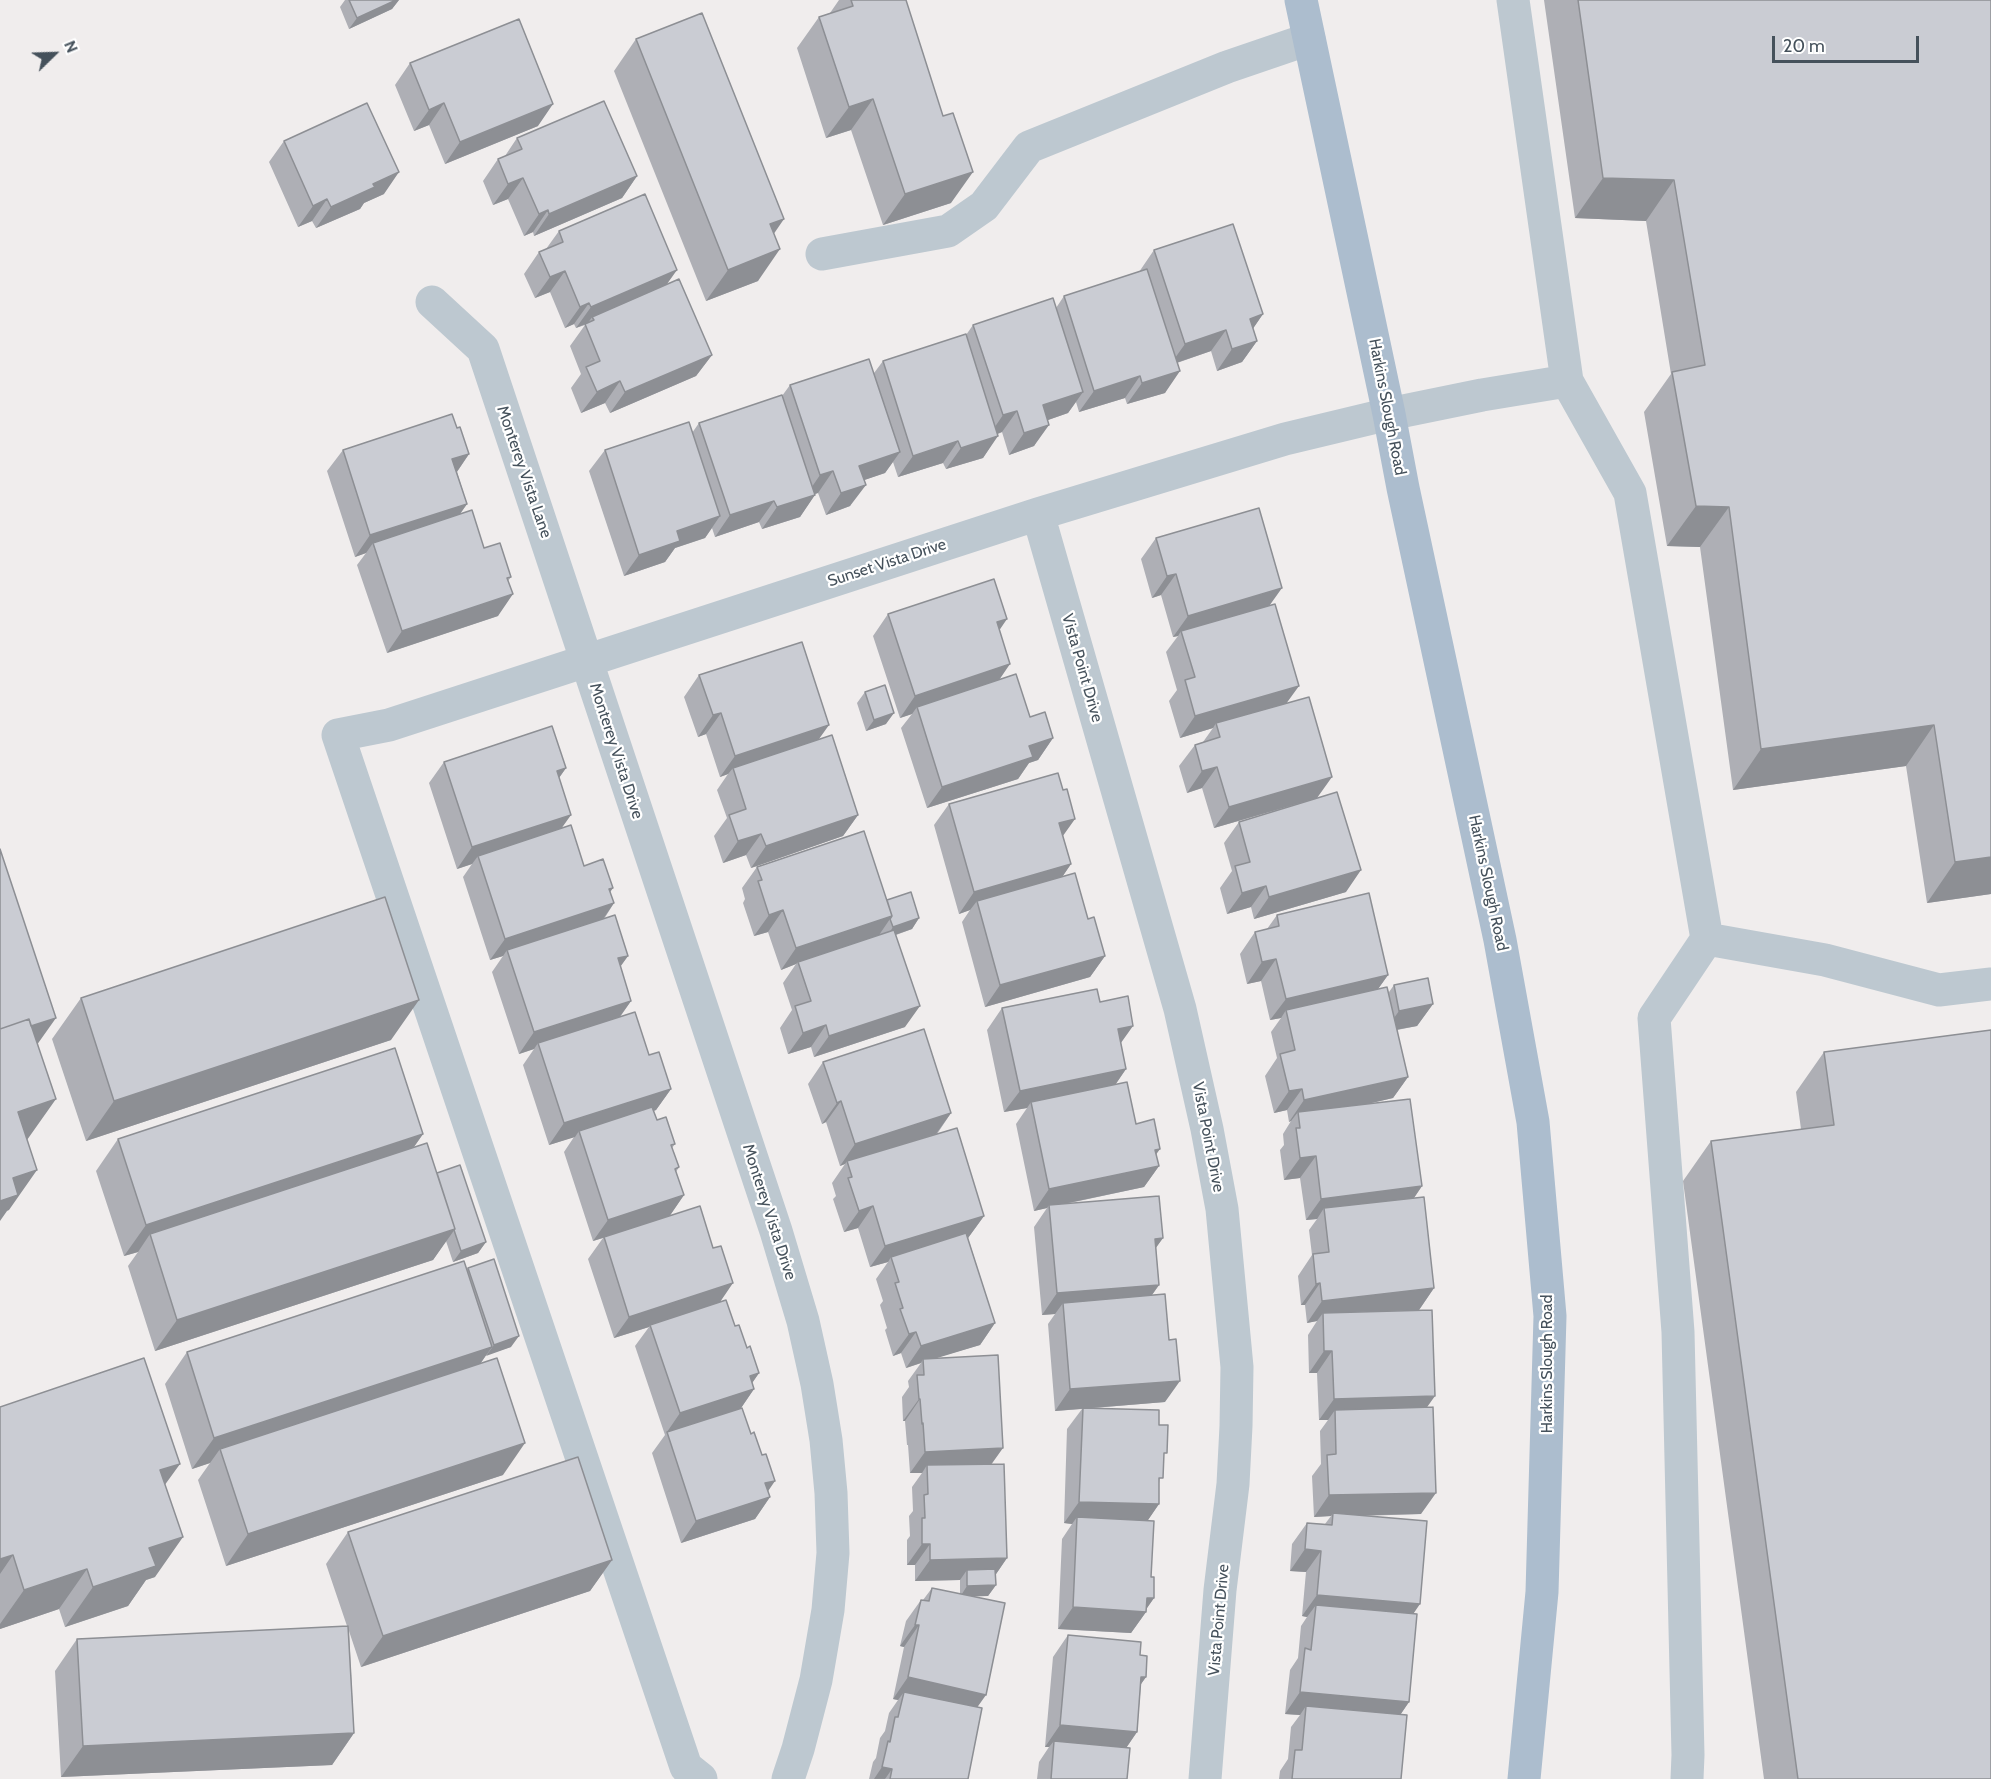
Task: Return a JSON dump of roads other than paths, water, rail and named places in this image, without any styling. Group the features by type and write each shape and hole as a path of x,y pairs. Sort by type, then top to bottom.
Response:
{"main road":[{"name":"Harkins Slough Road","path":"1301,0 1500,940 1533,1122 1550,1316 1542,1592 1524,1779"}],"street":[{"path":"1513,0 1567,381 1630,493 1707,939 1654,1018 1678,1332 1687,1779"},
{"path":"822,254 948,231 984,206 1029,147 1227,67 1309,39"},
{"name":"Monterey Vista Lane","path":"432,302 483,349 587,661"},
{"name":"Sunset Vista Drive","path":"701,1779 686,1767 338,735 388,725 1038,514 1285,439 1389,414 1567,381"},
{"name":"Vista Point Drive","path":"1038,514 1180,1010 1207,1129 1222,1209 1237,1366 1236,1426 1233,1484 1221,1590 1205,1779"},
{"name":"Monterey Vista Drive","path":"587,661 776,1231 803,1321 818,1384 830,1483 832,1553 828,1610 816,1680 788,1779"},
{"path":"1707,939 1825,960 1939,990 1991,984"}]}
